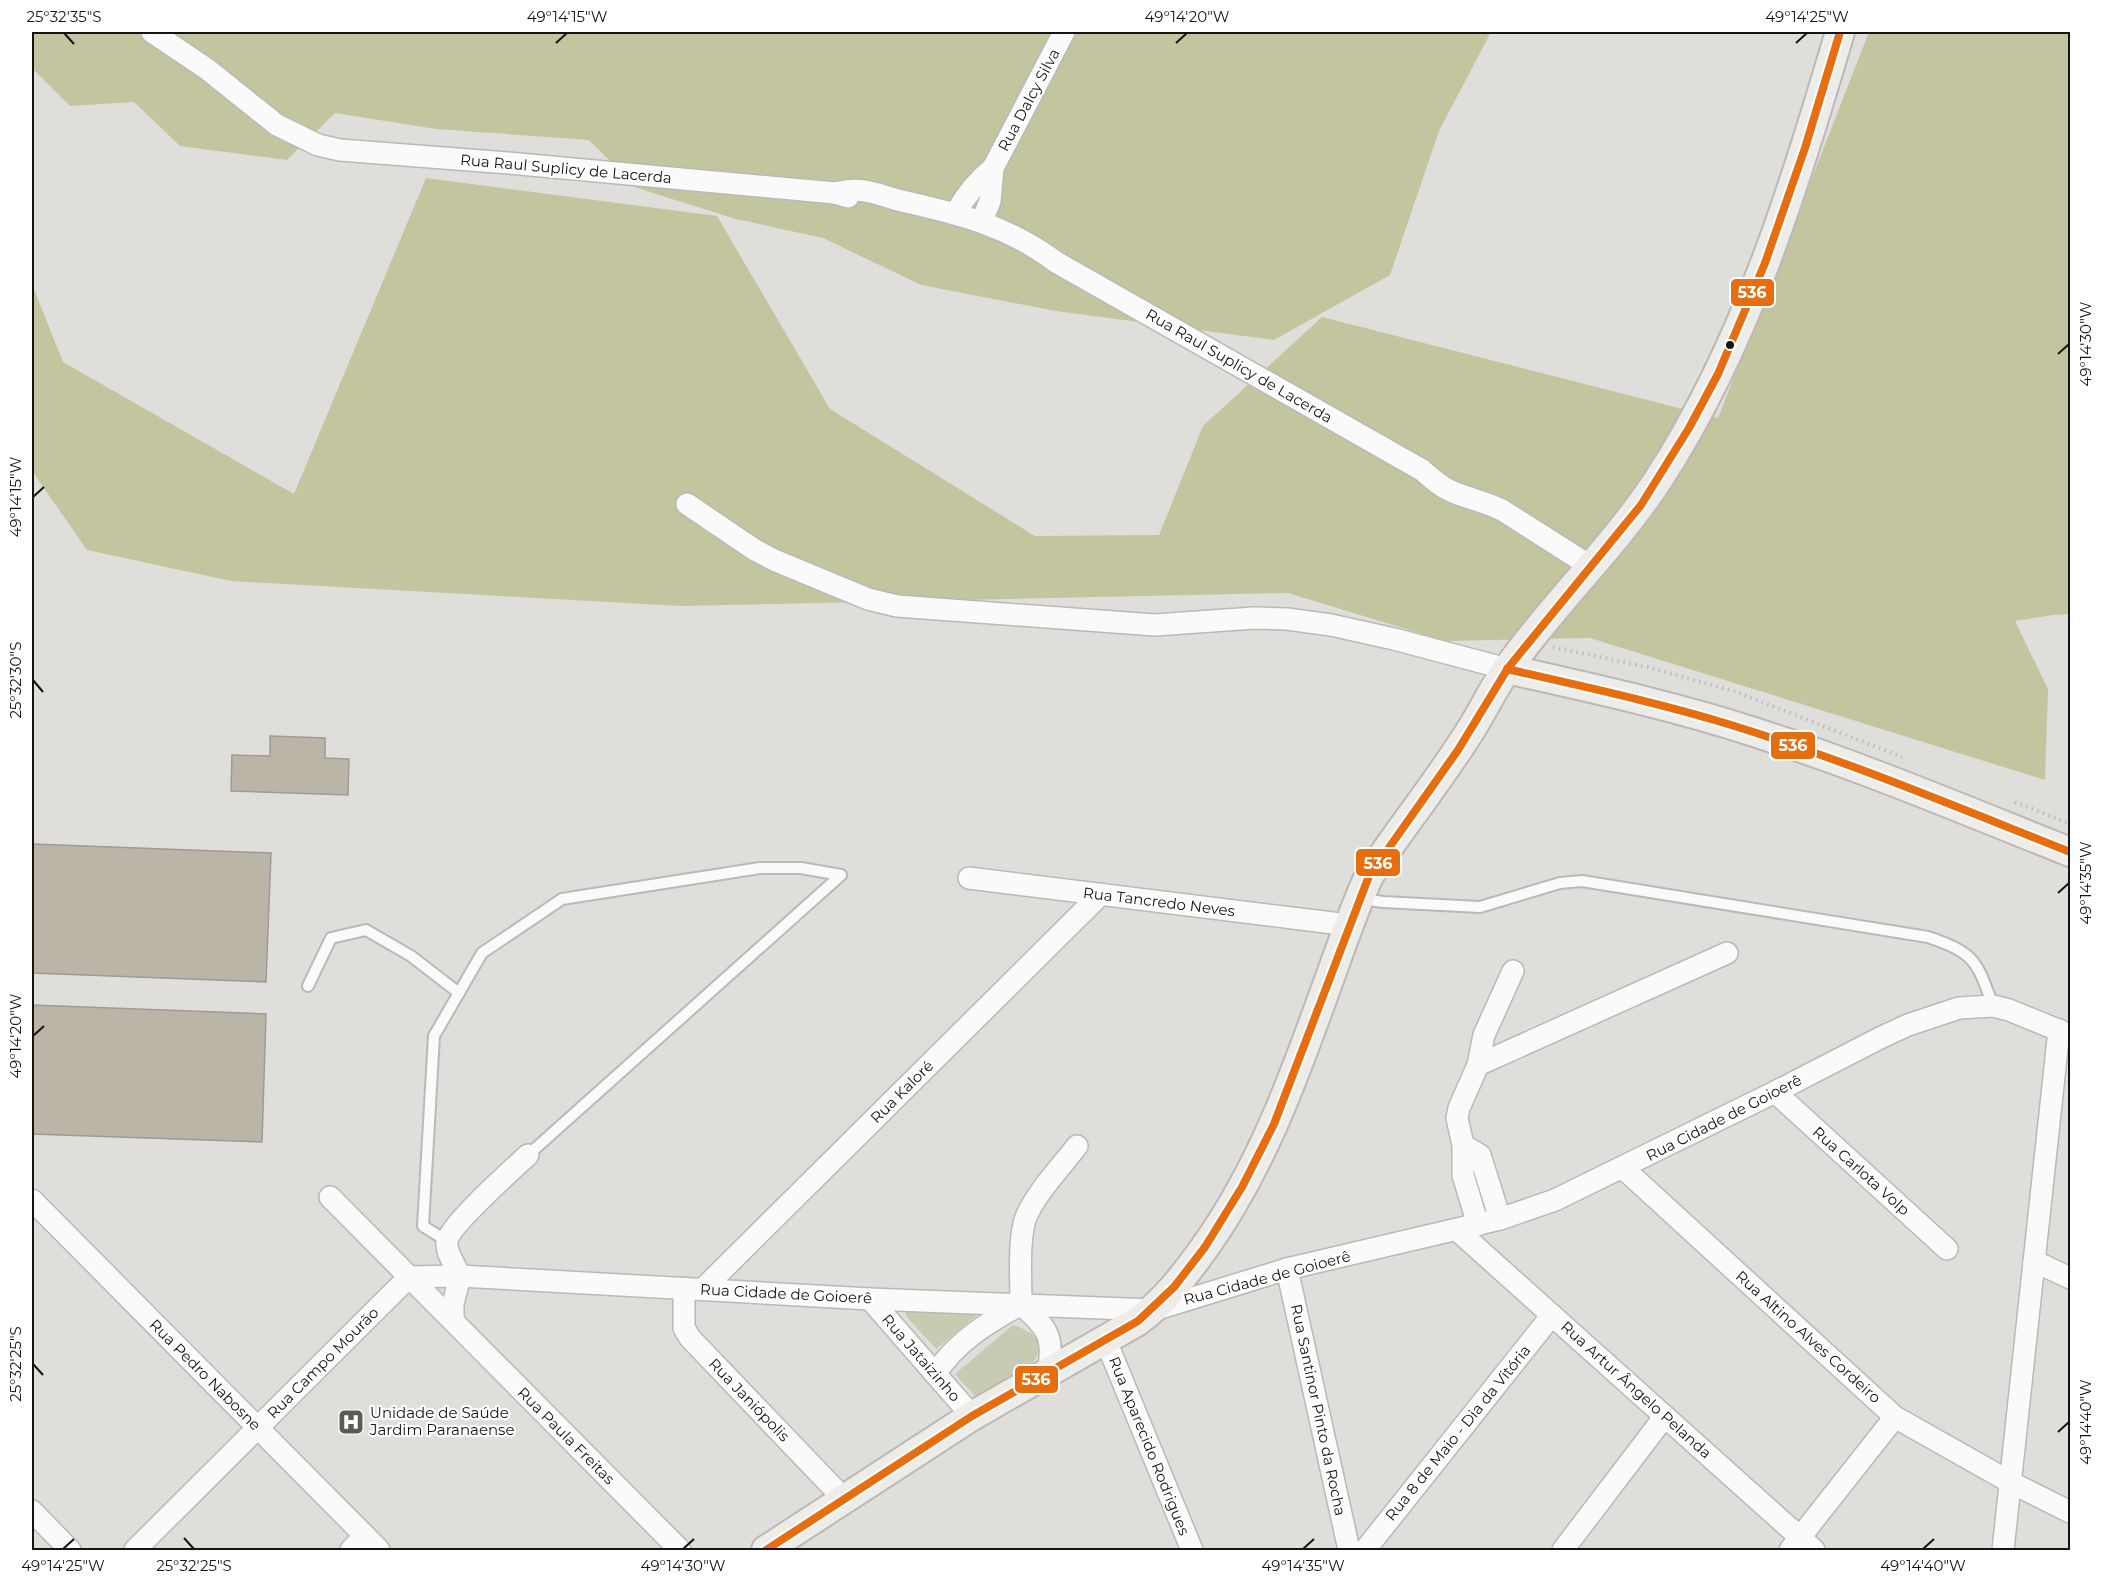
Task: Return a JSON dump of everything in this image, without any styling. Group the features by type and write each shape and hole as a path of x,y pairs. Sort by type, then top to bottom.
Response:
{"main road":[{"path":"766,1551 972,1416 1106,1341 1154,1310 1176,1286 1204,1249 1252,1172 1313,1024 1369,876 1470,732 1507,669 1634,514 1657,480 1730,351 1748,309 1790,193 1840,32"},
{"path":"1507,669 1669,707 1758,733 1876,776 2070,852"}],"street":[{"name":"Rua Raul Suplicy de Lacerda","path":"152,32 232,89 261,98 275,107 299,136 318,145 359,153 498,162 835,193 865,201 898,200 982,221 1002,231 1023,253 1056,262 1422,470 1443,475 1499,521 1537,533 1590,566"},
{"name":"Rua Dalcy Silva","path":"982,221 990,201 993,168 1064,32"},
{"name":"Rua Dalcy Silva","path":"956,213 976,182 993,168"},
{"path":"687,504 754,550 774,560 868,599 897,606 1155,625 1254,618 1287,619 1331,625 1394,639 1507,669"},
{"name":"Rua Tancredo Neves","path":"969,878 1349,925"},
{"name":"Rua Kaloré","path":"694,1289 1101,894"},
{"path":"1478,1065 1726,953"},
{"path":"1478,1225 1463,1175 1463,1145 1457,1118 1459,1108 1478,1065 1484,1035 1514,971"},
{"name":"Rua Cidade de Goioerê","path":"409,1277 460,1276 870,1299 1154,1310 1287,1269 1478,1225 1556,1200 1908,1025 1959,1008 1993,1006 2028,1016 2065,1033"},
{"path":"2003,1551 2034,1261 2065,1033"},
{"name":"Rua Carlota Volp","path":"1775,1092 1947,1249"},
{"path":"1463,1145 1480,1155 1500,1219"},
{"path":"1048,1372 1052,1353 1050,1338 1040,1322 1021,1304 1022,1234 1025,1218 1033,1204 1077,1146"},
{"path":"453,1321 453,1304 460,1276 448,1251 447,1241 452,1231 464,1218 528,1155"},
{"name":"Rua Altino Alves Cordeiro","path":"1623,1168 1896,1417 2010,1482 2070,1512"},
{"name":"Rua Paula Freitas","path":"330,1197 680,1551"},
{"name":"Rua Pedro Nabosne","path":"32,1200 258,1428 365,1546"},
{"name":"Rua Artur Ângelo Pelanda","path":"1457,1230 1665,1416 1802,1546"},
{"path":"2034,1261 2070,1278"},
{"name":"Rua Santinor Pinto da Rocha","path":"1287,1269 1349,1551"},
{"name":"Rua Campo Mourão","path":"135,1551 409,1277"},
{"name":"Rua Janiópolis","path":"694,1289 684,1328 690,1338 844,1499"},
{"name":"Rua Jataizinho","path":"870,1299 972,1416"},
{"path":"935,1374 954,1349 972,1334 1021,1304"},
{"name":"Rua 8 de Maio - Dia da Vitória","path":"1365,1551 1552,1315"},
{"name":"Rua Aparecido Rodrigues","path":"1106,1341 1192,1551"},
{"path":"1563,1551 1665,1416"},
{"path":"1802,1546 1896,1417"},
{"path":"32,1511 70,1551"}],"lane":[{"path":"447,1241 423,1226 434,1036 482,953 562,898 760,868 801,868 840,875 528,1155"},
{"path":"1359,898 1383,902 1480,907 1560,883 1582,881 1928,938 1954,946 1971,957 1980,970 1993,1006"},
{"path":"308,986 331,938 366,930 411,956 459,993"}],"green space":[{"path":"32,32 1491,32 1439,131 1390,275 1274,340 1056,311 921,285 823,238 736,219 637,188 589,140 436,129 335,113 287,160 180,146 134,102 70,106 32,68"},
{"path":"1869,32 2070,32 2070,614 2015,621 2048,689 2045,780 1590,638 1445,641 1288,593 681,606 231,581 87,550 32,471 32,284 63,362 294,494 426,178 717,216 830,409 1035,536 1159,535 1203,426 1322,317 1718,418"},
{"path":"905,1310 980,1312 936,1349 907,1317"},
{"path":"1013,1325 1035,1337 1039,1343 1036,1358 1023,1372 999,1390 974,1395 955,1374"}],"building":[{"path":"270,736 325,738 325,758 349,759 348,795 231,791 232,755 270,756"},
{"path":"32,844 271,853 266,982 32,973"},
{"path":"32,1005 266,1014 262,1142 32,1134"}],"transit line":[{"name":"536","path":"766,1550 972,1416 1138,1321 1174,1287 1205,1247 1242,1187 1274,1124 1369,876 1458,750 1508,668 1641,505 1689,428 1718,374 1765,263 1805,148 1840,32"},
{"name":"536","path":"1507,669 1673,709 1772,738 1900,785 2070,852"}],"place":[{"name":"Unidade de Saúde Jardim Paranaense","path":"351,1422"}]}
